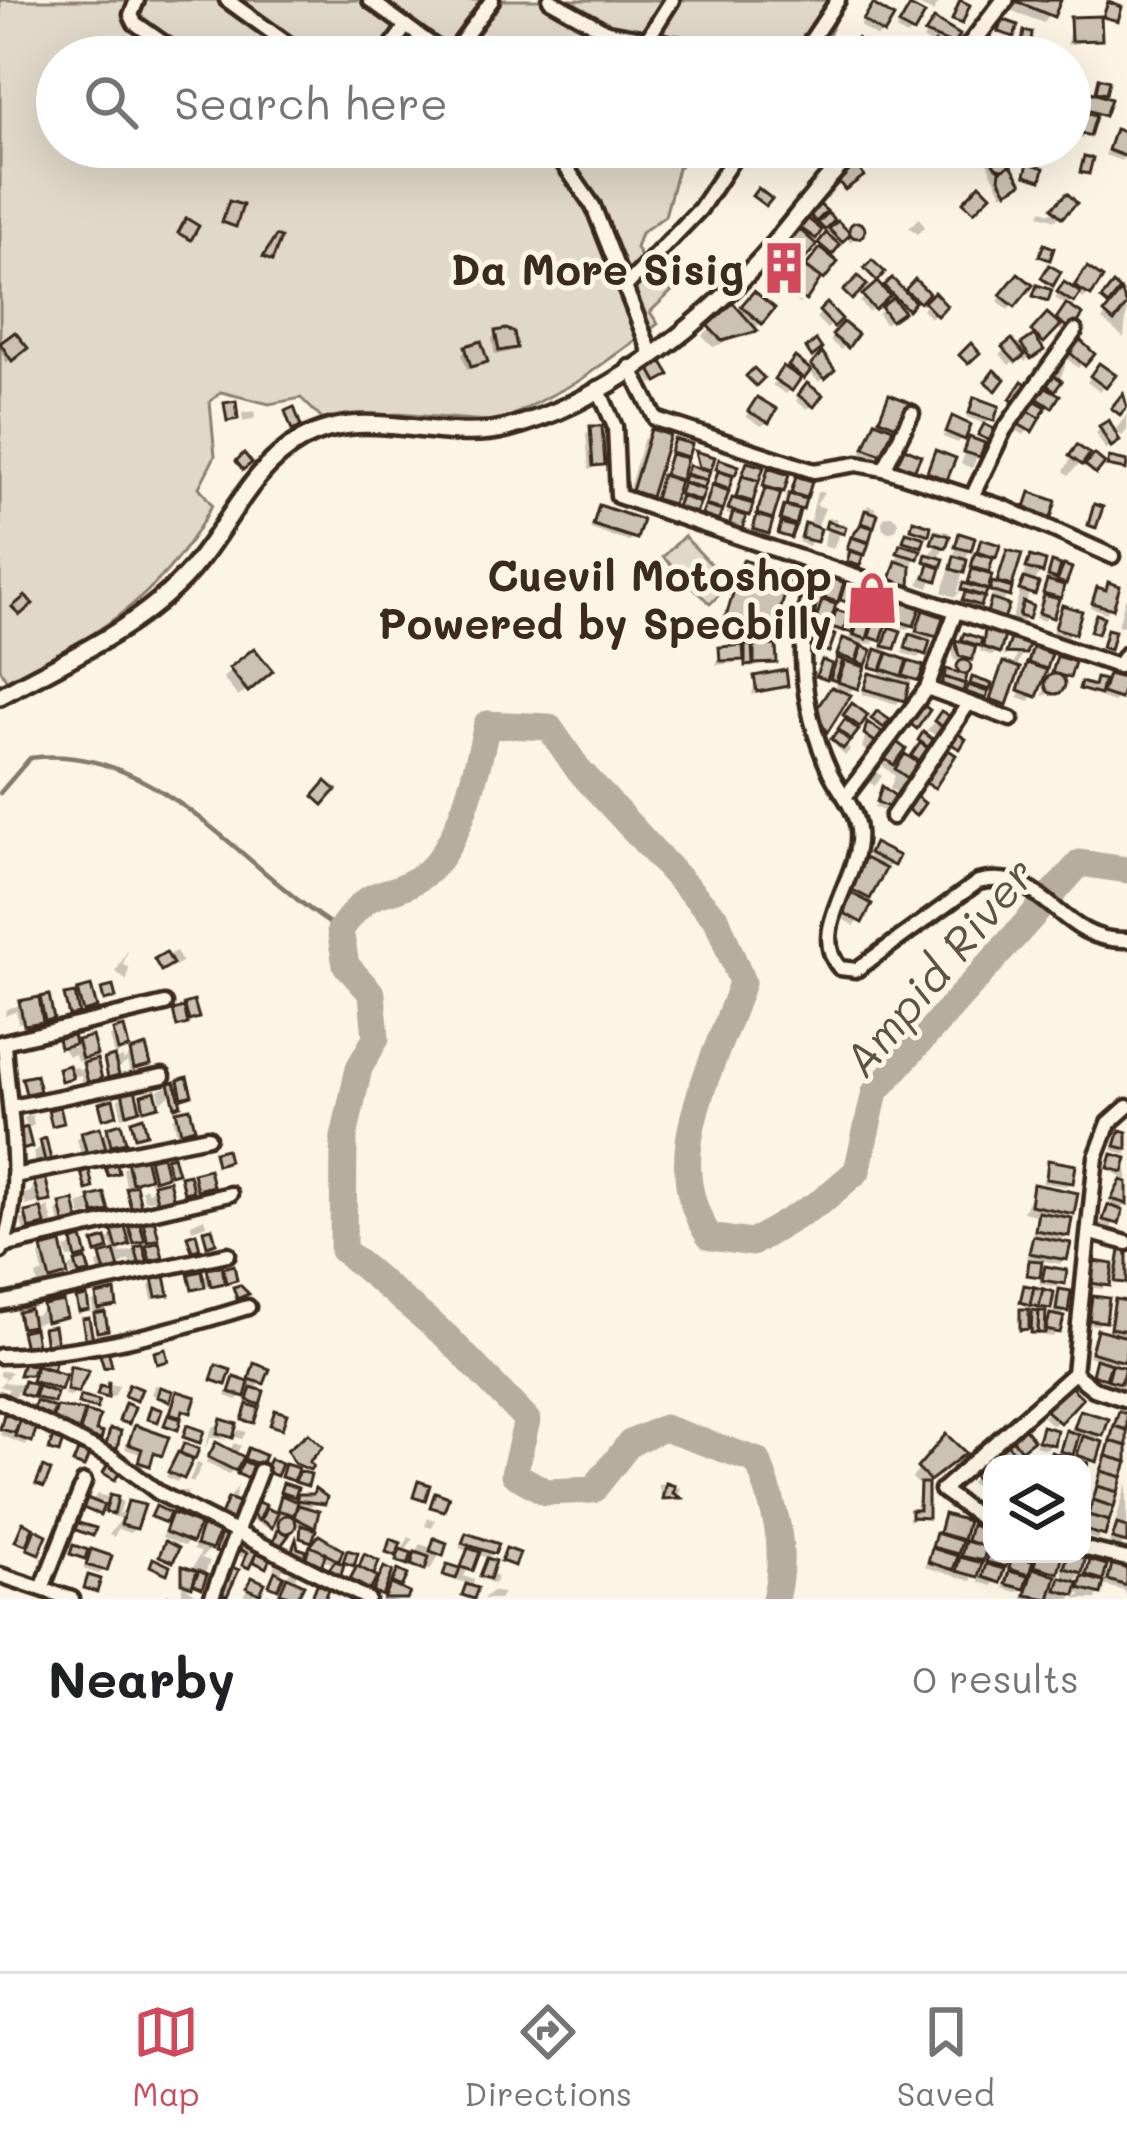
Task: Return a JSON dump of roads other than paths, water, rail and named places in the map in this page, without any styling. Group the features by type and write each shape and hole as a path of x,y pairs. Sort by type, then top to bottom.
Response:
{"street":[{"path":"137,0 132,7 135,23 153,36"},
{"path":"227,0 277,36"},
{"path":"370,0 420,36"},
{"path":"465,36 492,0"},
{"path":"550,0 621,36"},
{"path":"576,14 586,0"},
{"path":"649,36 672,0"},
{"path":"814,36 835,4 819,0"},
{"path":"977,36 1005,0"},
{"path":"399,36 406,26"},
{"path":"569,168 581,182 651,353"},
{"path":"625,287 700,209 726,168"},
{"path":"0,695 118,632 163,598 191,570 262,470 304,438 354,424 493,432 537,418 598,388 724,296 840,168"},
{"path":"972,497 1004,430 1075,332"},
{"path":"630,367 656,419 814,471 857,464 884,469 972,497 1112,556"},
{"path":"598,388 615,427 618,496 1118,666 1127,652"},
{"path":"884,469 912,413"},
{"path":"816,563 800,621 802,674 831,774 859,826 857,860 826,935 828,956 840,968 856,970 978,882 1002,877 1019,880 1066,923 1102,941 1127,940"},
{"path":"845,796 927,688 956,611"},
{"path":"927,688 966,707 1011,718"},
{"path":"892,817 966,707"},
{"path":"2,1249 13,1215 14,1176 2,1043 165,1004"},
{"path":"11,1107 163,1076"},
{"path":"983,1520 942,1490 1074,1373 1096,1157 1109,1123 1127,1107"},
{"path":"14,1176 208,1137"},
{"path":"2,1249 230,1194"},
{"path":"1091,1233 1127,1243"},
{"path":"0,1303 228,1254"},
{"path":"0,1356 42,1355 170,1332 248,1307"},
{"path":"1074,1373 1094,1390 1127,1400"},
{"path":"0,1401 112,1458 158,1493 368,1599"},
{"path":"213,1598 260,1471"},
{"path":"43,1586 84,1482"},
{"path":"1091,1550 1127,1559"},
{"path":"0,1574 72,1599"}],"waterway":[{"name":"Ampid River","path":"775,1599 778,1529 758,1461 664,1428 630,1443 593,1490 546,1492 514,1474 527,1420 446,1336 343,1250 344,1137 359,1068 376,1038 372,994 346,965 340,930 371,897 408,884 435,864 465,806 487,724 549,727 578,769 717,920 742,982 696,1110 688,1175 694,1206 710,1237 752,1243 822,1201 857,1171 875,1092 1080,863 1127,870"},
{"path":"0,793 30,758 76,758 118,769 196,816 340,930"}],"place":[{"name":"Da More Sisig","path":"784,268"},
{"name":"Cuevil Motoshop Powered by Specbilly","path":"872,598"}]}
